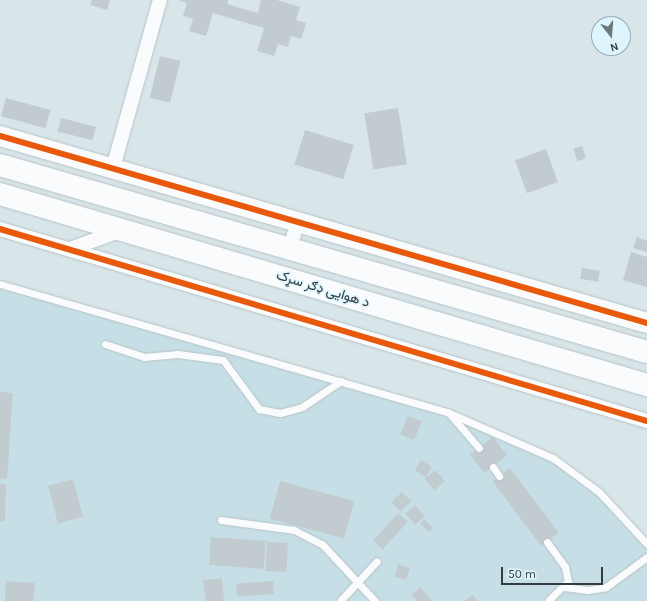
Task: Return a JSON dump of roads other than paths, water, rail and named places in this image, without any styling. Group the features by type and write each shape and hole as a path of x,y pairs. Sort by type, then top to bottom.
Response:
{"main road":[{"name":"د هوایی ډګر سړک","path":"0,165 647,352"},
{"name":"د هوایی ډګر سړک","path":"0,194 647,385"},
{"path":"380,306 390,277"}],"street":[{"path":"113,168 160,0"},
{"path":"0,136 647,323"},
{"path":"290,248 297,222"},
{"path":"0,229 647,421"},
{"path":"70,249 122,230"}],"lane":[{"path":"0,284 447,412 554,458 599,492 647,544"},
{"path":"105,344 144,358 178,354 223,360 259,409 280,413 302,407 341,381"},
{"path":"447,412 479,448"},
{"path":"493,467 500,476"},
{"path":"221,520 294,530 322,544 375,601"},
{"path":"547,542 565,567 568,581 564,587 548,601"},
{"path":"564,587 588,590 606,587 647,557"},
{"path":"340,601 377,561"}]}
